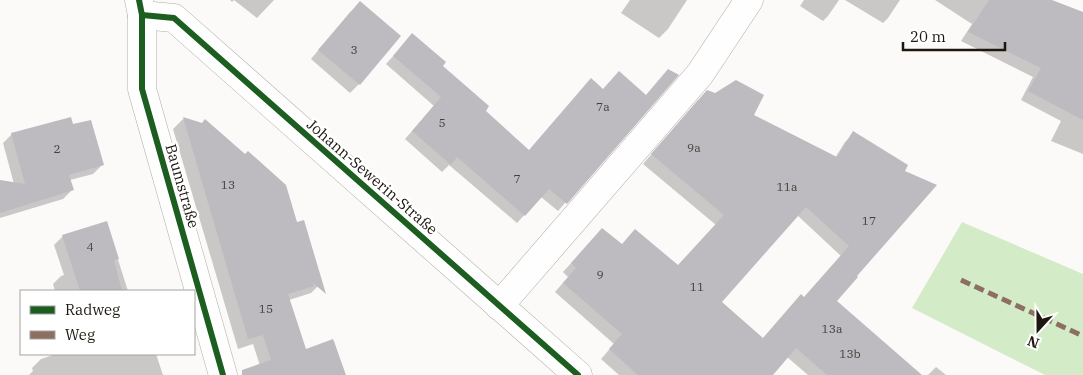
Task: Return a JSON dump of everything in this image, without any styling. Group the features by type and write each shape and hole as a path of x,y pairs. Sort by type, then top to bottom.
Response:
{"street":[{"path":"499,306 700,74 748,0"},
{"name":"Johann-Sewerin-Straße","path":"141,8 174,18 578,375"},
{"name":"Baumstraße","path":"141,8 142,89 223,375"}],"green space":[{"path":"962,222 1083,274 1083,375 1045,375 912,308"}],"building":[{"path":"989,0 1052,0 1083,12 1083,120 1028,91 1041,68 968,32"},
{"path":"360,1 401,36 360,85 318,50"},
{"path":"412,33 446,62 443,66 489,106 486,111 529,150 591,78 603,89 619,71 646,95 668,69 679,75 567,204 549,189 525,216 457,157 451,165 412,131 441,97 393,56"},
{"path":"736,80 764,95 754,115 837,157 853,131 908,165 905,171 937,185 837,301 922,375 827,375 796,348 773,375 638,375 609,349 622,334 563,283 576,268 571,263 602,228 622,244 635,229 678,265 724,215 651,154 707,90 715,93","holes":["806,207 849,246 804,297 801,294 763,338 722,302"]},
{"path":"71,117 73,124 91,120 104,165 69,175 74,190 0,213 0,180 25,184 11,133"},
{"path":"183,117 202,123 205,119 245,154 248,151 286,185 297,222 304,220 326,294 313,283 314,286 288,294 306,349 333,339 346,375 242,375 242,370 271,360 263,335 248,339"},
{"path":"107,221 119,259 114,260 122,290 80,290 62,235"}],"marked path":[{"path":"961,280 1083,336"}],"cycle path":[{"path":"139,0 142,15 142,89 223,375"},
{"path":"142,15 174,18 578,375"}]}
